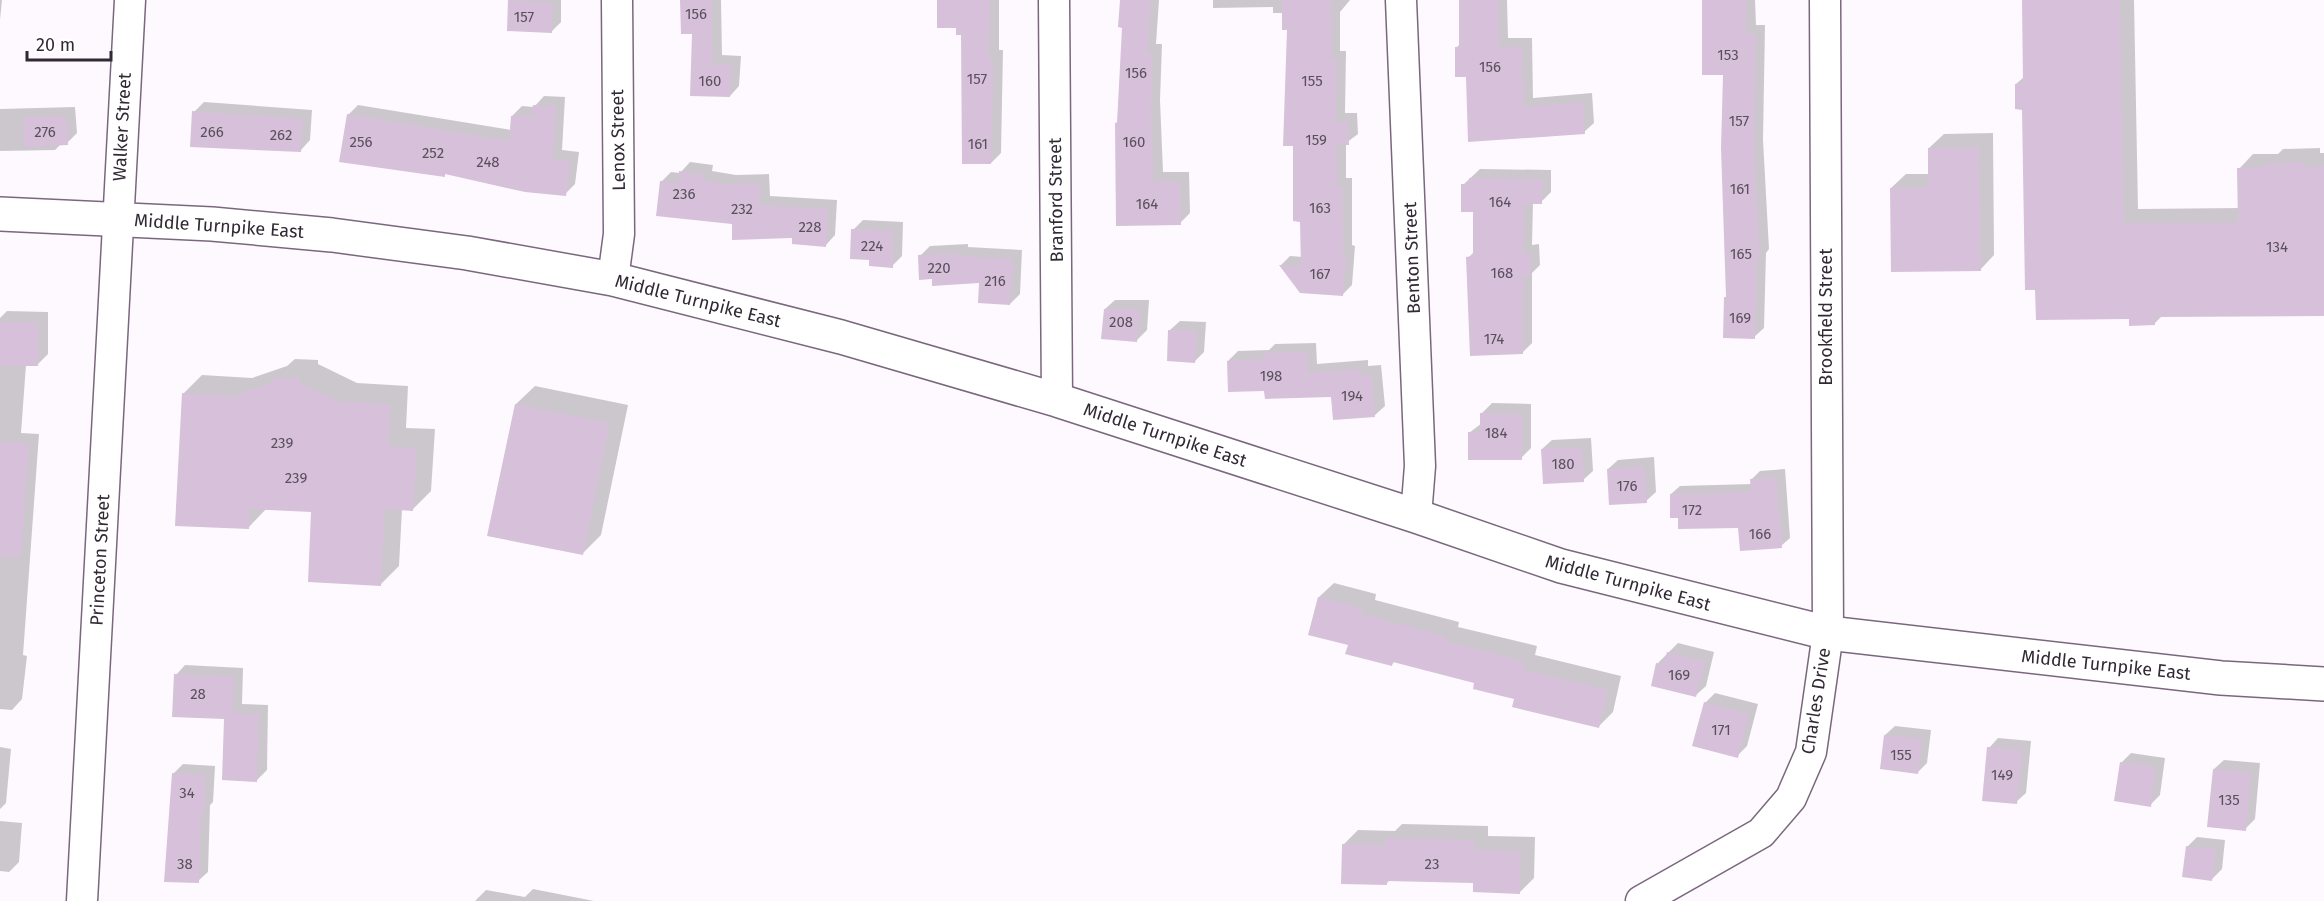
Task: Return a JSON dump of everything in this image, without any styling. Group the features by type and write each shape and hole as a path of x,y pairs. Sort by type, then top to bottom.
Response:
{"main road":[{"name":"Middle Turnpike East","path":"0,214 118,219 332,234 467,253 613,279 841,337 1056,400 1416,516 1561,566 1828,633 2221,678 2324,684"}],"street":[{"name":"Walker Street","path":"118,219 130,0"},
{"name":"Lenox Street","path":"613,279 619,234 617,0"},
{"name":"Branford Street","path":"1054,0 1056,400"},
{"name":"Benton Street","path":"1401,0 1420,466 1416,516"},
{"name":"Brookfield Street","path":"1825,0 1828,633"},
{"name":"Princeton Street","path":"82,901 118,219"},
{"name":"Charles Drive","path":"1641,901 1761,833 1791,798 1811,752 1828,633"}],"building":[{"path":"508,0 553,2 552,33 507,31"},
{"path":"680,0 711,0 713,65 731,65 730,97 690,96 692,34 681,34"},
{"path":"937,0 990,0 989,60 994,60 991,164 962,164 961,35 956,35 956,28 937,28"},
{"path":"1120,0 1151,0 1147,53 1153,53 1151,111 1154,182 1180,181 1181,225 1116,226 1115,123 1117,123 1122,28 1118,27"},
{"path":"1282,0 1331,0 1332,60 1337,60 1336,122 1348,122 1349,145 1337,145 1337,187 1343,187 1343,254 1347,255 1343,296 1300,293 1279,265 1301,266 1300,222 1293,221 1293,146 1283,146 1287,30 1282,30"},
{"path":"1459,0 1498,0 1499,47 1522,47 1524,107 1583,102 1585,134 1468,142 1466,77 1455,77 1455,47 1459,47"},
{"path":"1702,0 1746,0 1747,34 1756,34 1754,151 1760,260 1757,260 1755,339 1723,338 1724,297 1726,297 1721,148 1723,75 1702,75"},
{"path":"2022,0 2120,0 2124,223 2238,222 2237,168 2267,167 2267,163 2306,162 2306,167 2324,166 2324,316 2155,317 2155,325 2129,326 2129,319 2036,320 2035,290 2025,290 2022,110 2015,109 2015,84 2023,83"},
{"path":"533,105 556,106 553,160 570,161 566,196 525,192 445,174 445,177 339,162 347,114 509,141 511,116 532,116"},
{"path":"192,111 303,119 301,152 190,147"},
{"path":"66,116 68,145 24,147 23,117"},
{"path":"1979,147 1981,271 1891,272 1890,188 1928,188 1928,148"},
{"path":"679,171 704,174 703,180 725,184 760,183 760,205 828,209 826,247 792,244 792,238 732,240 732,224 656,216 660,181 678,183"},
{"path":"1469,178 1542,179 1542,204 1524,204 1523,254 1530,253 1531,276 1523,276 1523,354 1470,356 1466,257 1473,256 1473,212 1461,212 1461,184 1469,184"},
{"path":"851,229 894,231 893,268 869,266 869,260 850,259"},
{"path":"959,253 959,256 1013,259 1010,305 978,303 979,283 932,286 932,279 919,280 918,255"},
{"path":"1104,309 1140,310 1137,342 1101,339"},
{"path":"0,322 38,322 38,366 0,366"},
{"path":"1168,330 1197,331 1195,363 1167,361"},
{"path":"1307,352 1308,373 1359,369 1359,375 1372,375 1375,417 1333,420 1331,397 1265,399 1264,391 1228,392 1227,361 1264,359 1264,353"},
{"path":"274,377 300,378 300,383 338,401 390,404 388,446 417,448 413,511 385,509 381,586 308,582 311,512 250,509 249,529 175,526 182,393 232,396 274,382"},
{"path":"515,404 610,423 583,555 487,536"},
{"path":"1480,413 1522,413 1522,460 1468,460 1468,432 1480,432"},
{"path":"0,442 29,444 21,558 0,557"},
{"path":"1582,447 1584,482 1543,484 1541,449"},
{"path":"1645,466 1647,503 1609,505 1607,469"},
{"path":"1777,477 1782,548 1740,551 1738,528 1678,529 1678,518 1670,518 1670,494 1751,492 1750,479"},
{"path":"1318,597 1363,608 1361,614 1446,636 1445,641 1524,661 1522,669 1608,690 1599,728 1512,707 1514,699 1473,689 1474,683 1393,662 1392,666 1345,654 1348,645 1308,635"},
{"path":"1667,652 1705,661 1696,697 1651,686 1656,663 1664,664"},
{"path":"174,674 234,677 233,713 259,714 257,782 222,780 224,719 172,717"},
{"path":"1704,702 1749,714 1738,758 1692,746"},
{"path":"1884,735 1922,739 1918,774 1880,769"},
{"path":"1987,747 2022,750 2017,804 1982,801"},
{"path":"2120,762 2156,767 2151,807 2114,801"},
{"path":"2213,769 2251,772 2246,831 2207,827"},
{"path":"172,773 206,775 204,814 201,813 199,883 164,882"},
{"path":"1386,838 1474,840 1474,849 1521,851 1520,894 1473,892 1473,883 1387,881 1387,885 1341,884 1342,844 1386,845"},
{"path":"2186,846 2216,849 2212,881 2182,877"}]}
